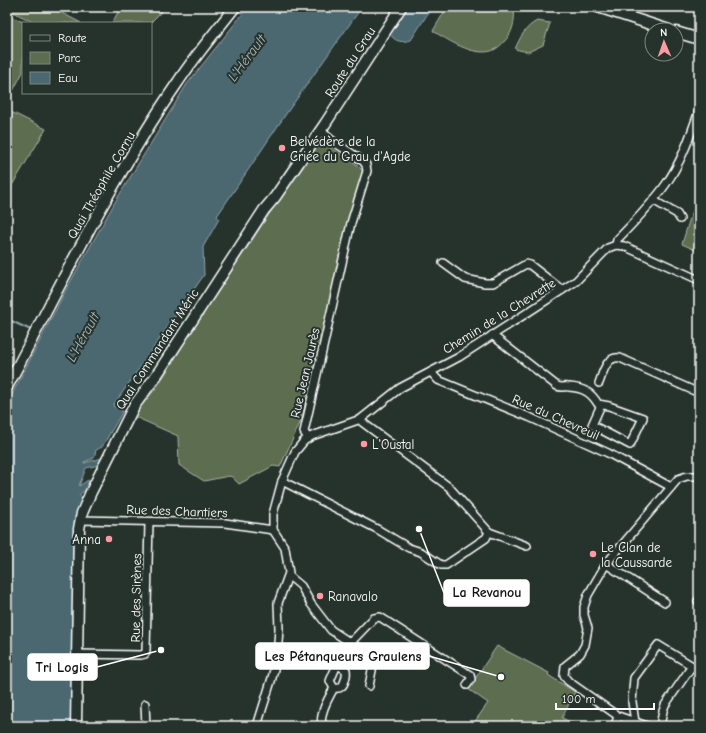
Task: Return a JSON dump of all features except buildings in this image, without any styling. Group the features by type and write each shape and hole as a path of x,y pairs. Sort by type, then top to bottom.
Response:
{"street":[{"name":"Quai Théophile Cornu","path":"7,387 107,196 137,146 190,64 235,7"},
{"name":"Route du Grau","path":"320,130 400,7"},
{"path":"598,7 644,22"},
{"path":"684,34 699,39"},
{"path":"699,111 690,140 677,167 654,200 617,240 616,245 624,246 699,280"},
{"name":"Rue Jean Jaurès","path":"308,438 304,432 351,223 367,171 363,160 334,142 320,130"},
{"name":"Quai Commandant Méric","path":"76,726 78,546 80,520 91,492 134,406 156,376 264,210 275,197 320,130"},
{"path":"654,200 677,214 680,219"},
{"name":"Chemin de la Chevrette","path":"308,438 317,433 361,419 400,388 458,357 576,281 608,248 616,245"},
{"path":"443,263 465,279 485,283 493,283 526,264 530,265 562,290"},
{"path":"492,335 557,386 588,392 593,396 598,404 609,406 643,418 630,445 592,425 601,405"},
{"path":"599,383 607,362 615,358 699,393"},
{"name":"Rue du Chevreuil","path":"430,372 438,380 573,436 671,487"},
{"path":"361,419 368,426 449,487 489,532 527,546"},
{"path":"257,726 271,682 277,656 279,628 278,603 289,576 286,548 273,530 273,514 282,481 295,452 308,438"},
{"path":"647,726 618,716 568,681 564,676 565,666 580,654 585,645 588,628 584,615 584,607 588,594 606,564 649,515 671,487 683,477 691,475 699,476"},
{"path":"282,481 377,529 409,548 421,552 441,565 446,566 486,538 489,532"},
{"name":"Rue des Chantiers","path":"80,520 225,523 273,530"},
{"name":"Rue des Sirènes","path":"77,654 140,655 146,653 149,522"},
{"path":"606,564 665,602"},
{"path":"289,576 301,586 311,604 331,630 372,657 374,660 369,686"},
{"path":"350,642 374,618 380,617 470,675 471,679 468,685"},
{"path":"635,722 632,702 634,678 658,645 699,670"},
{"path":"660,726 662,711 665,705 692,666"},
{"path":"322,726 322,714 334,688"},
{"path":"145,704 146,726"},
{"path":"614,726 618,716"}],"green space":[{"path":"7,7 66,7 62,13 79,22 33,22 7,9"},
{"path":"121,7 166,7 151,22 113,22"},
{"path":"447,7 514,7 513,26 510,34 501,45 494,50 484,52 468,49 453,43 433,31"},
{"path":"7,15 23,22 22,74 7,102"},
{"path":"537,21 550,23 543,45 528,52 515,49 526,30"},
{"path":"7,110 46,129 11,187 7,188"},
{"path":"318,140 356,164 363,171 338,262 315,370 300,423 280,467 273,466 239,484 229,476 204,481 179,465 178,436 133,416 157,387 190,334"},
{"path":"699,198 698,251 682,244 690,218"},
{"path":"497,646 549,673 548,675 575,692 562,718 579,726 476,726 473,724 488,703 468,689"}],"water":[{"name":"L'Hérault","path":"248,7 362,7 288,111 217,216 219,219 203,247 204,275 113,406 123,411 102,447 96,450 94,458 84,462 102,458 99,465 86,468 79,486 88,480 89,487 79,495 84,499 75,517 73,536 71,726 7,726 7,404 67,288 115,202 187,84"},
{"path":"406,7 432,7 411,40 398,41 393,38 389,32"}],"waterway":[{"path":"7,319 33,331"}],"place":[{"name":"Belvédère de la Criée du Grau d'Agde","path":"282,148"},
{"name":"L'Oustal","path":"364,444"},
{"name":"La Revanou","path":"419,529"},
{"name":"Anna","path":"109,539"},
{"name":"Le Clan de la Caussarde","path":"593,554"},
{"name":"Ranavalo","path":"320,596"},
{"name":"Tri Logis","path":"161,650"},
{"name":"Les Pétanqueurs Graulens","path":"501,677"}]}
